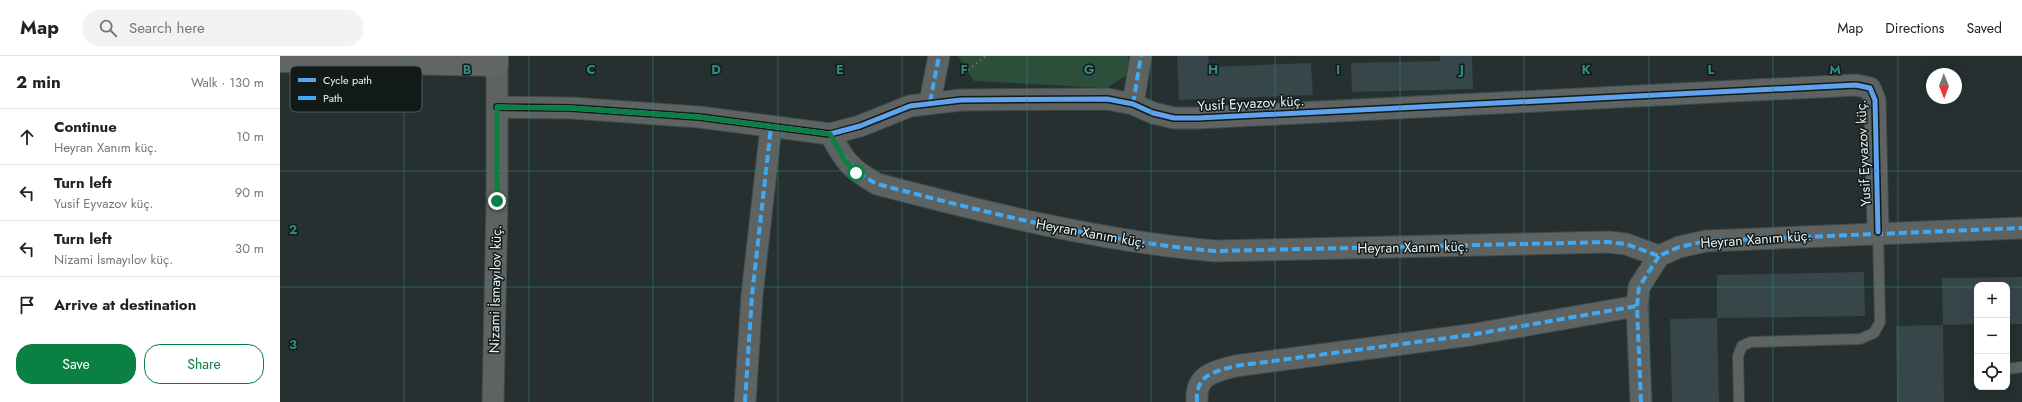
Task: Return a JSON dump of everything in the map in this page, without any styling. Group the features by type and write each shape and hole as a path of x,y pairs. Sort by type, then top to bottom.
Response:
{"street":[{"path":"930,102 939,56"},
{"path":"1133,104 1141,56"},
{"path":"280,61 497,61"},
{"name":"Nizami İsmayılov küç.","path":"493,402 497,201 497,61"},
{"name":"Yusif Eyvazov küç.","path":"497,107 571,108 692,117 830,134 860,126 910,106 930,102 961,100 1107,99 1133,104 1153,113 1174,118 1198,118 1856,85 1870,88 1875,100 1878,232"},
{"path":"745,402 752,295 771,127"},
{"name":"Heyran Xanım küç.","path":"830,134 844,159 856,173 876,184 1045,226 1171,247 1215,251 1272,251 1608,242 1626,244 1658,256 1679,247 1706,241 1878,232 2022,228"},
{"path":"1641,402 1637,306 1639,286 1658,256"},
{"path":"1197,402 1196,392 1201,381 1210,373 1234,366 1470,335 1637,306"}],"lane":[{"path":"1739,402 1738,356 1742,346 1751,342 1860,339 1874,333 1880,322 1878,232"},
{"path":"2010,369 2022,367"}],"path":[{"path":"968,70 986,56"}],"green space":[{"path":"958,56 1128,56 1128,74 1107,88 974,81"}],"building":[{"path":"1177,56 1208,56 1209,67 1311,63 1313,95 1179,100"},
{"path":"1440,56 1472,56 1473,89 1352,92 1351,63 1440,61"},
{"path":"1864,272 1865,316 1717,318 1717,275"},
{"path":"2022,277 2022,324 2010,324 2010,282 1974,282 1974,324 1943,325 1942,278"},
{"path":"1717,318 1719,402 1672,402 1670,319"},
{"path":"1943,325 1944,402 1897,402 1896,326"}],"marked path":[{"path":"930,102 939,56"},
{"path":"1133,104 1141,56"},
{"path":"745,402 752,295 771,127"},
{"path":"830,134 849,163 860,173 877,184 1044,225 1129,240 1215,251 1608,242 1626,244 1659,256 1679,247 1706,241 2022,228"},
{"path":"1641,402 1637,306 1639,287 1659,256"},
{"path":"1197,402 1197,393 1202,380 1220,370 1235,366 1470,335 1637,306"}],"cycle path":[{"path":"497,107 571,108 699,117 830,134 860,126 910,106 961,100 1107,99 1133,104 1153,113 1174,118 1198,118 1856,85 1870,88 1875,100 1878,232"}],"route":[{"path":"497,201 497,107 571,108 699,117 830,134 844,159 856,173"}]}
